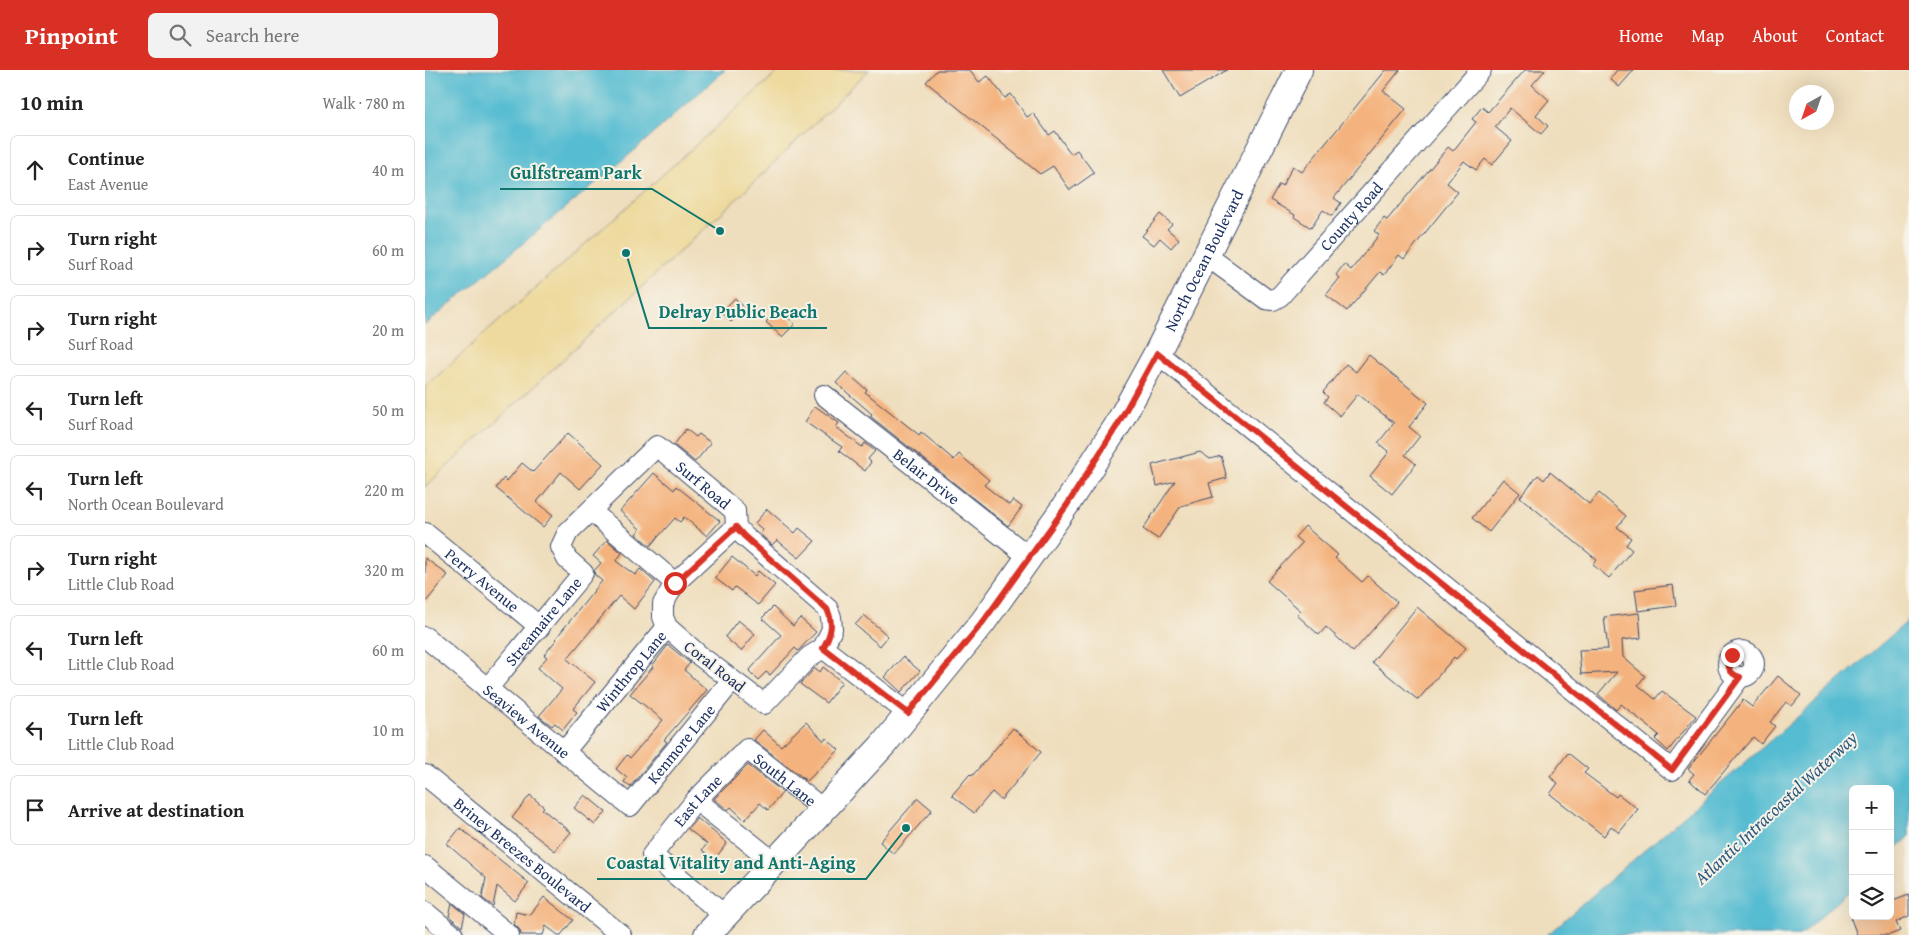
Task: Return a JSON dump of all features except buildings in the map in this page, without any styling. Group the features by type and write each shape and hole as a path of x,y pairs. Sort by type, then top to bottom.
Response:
{"main road":[{"name":"North Ocean Boulevard","path":"707,935 883,745 983,622 1099,455 1157,353 1299,70"}],"street":[{"name":"County Road","path":"1207,256 1266,299 1273,300 1281,296 1481,70"},
{"path":"1157,353 1672,770 1740,677"},
{"name":"Belair Drive","path":"824,395 1029,557"},
{"name":"Surf Road","path":"591,511 659,446 735,511 736,527 744,536 827,609 831,617 832,628 823,648"},
{"path":"591,511 675,583"},
{"name":"Streamaire Lane","path":"487,688 583,574 567,559 561,547 568,532 591,511"},
{"name":"Winthrop Lane","path":"564,752 667,627 663,617 663,604 675,583 736,527"},
{"name":"Perry Avenue","path":"425,534 540,627"},
{"name":"Coral Road","path":"667,627 732,681 764,704 809,657 823,648"},
{"name":"Seaview Avenue","path":"425,637 630,806"},
{"path":"823,648 908,713"},
{"name":"Kenmore Lane","path":"630,806 732,681"},
{"name":"South Lane","path":"747,749 824,810"},
{"name":"East Lane","path":"724,915 652,856 696,800 747,749"},
{"name":"Briney Breezes Boulevard","path":"425,775 621,935"},
{"path":"696,800 774,862"},
{"path":"425,866 509,935"},
{"path":"425,912 453,935"}],"sand":[{"path":"780,70 869,70 741,195 425,487 425,387"}],"water":[{"path":"425,70 725,70 628,156 425,325"},
{"name":"Atlantic Intracoastal Waterway","path":"1909,620 1909,837 1894,850 1894,785 1849,785 1849,892 1800,935 1547,935"}],"place":[{"name":"Gulfstream Park","path":"720,231"},
{"name":"Delray Public Beach","path":"626,253"},
{"name":"Coastal Vitality and Anti-Aging","path":"906,828"}],"route":[{"path":"675,583 736,527 827,609 831,617 832,628 823,648 908,713 983,622 1067,505 1117,426 1157,353 1672,770 1740,677 1731,673 1729,668 1729,659 1732,655"}]}
